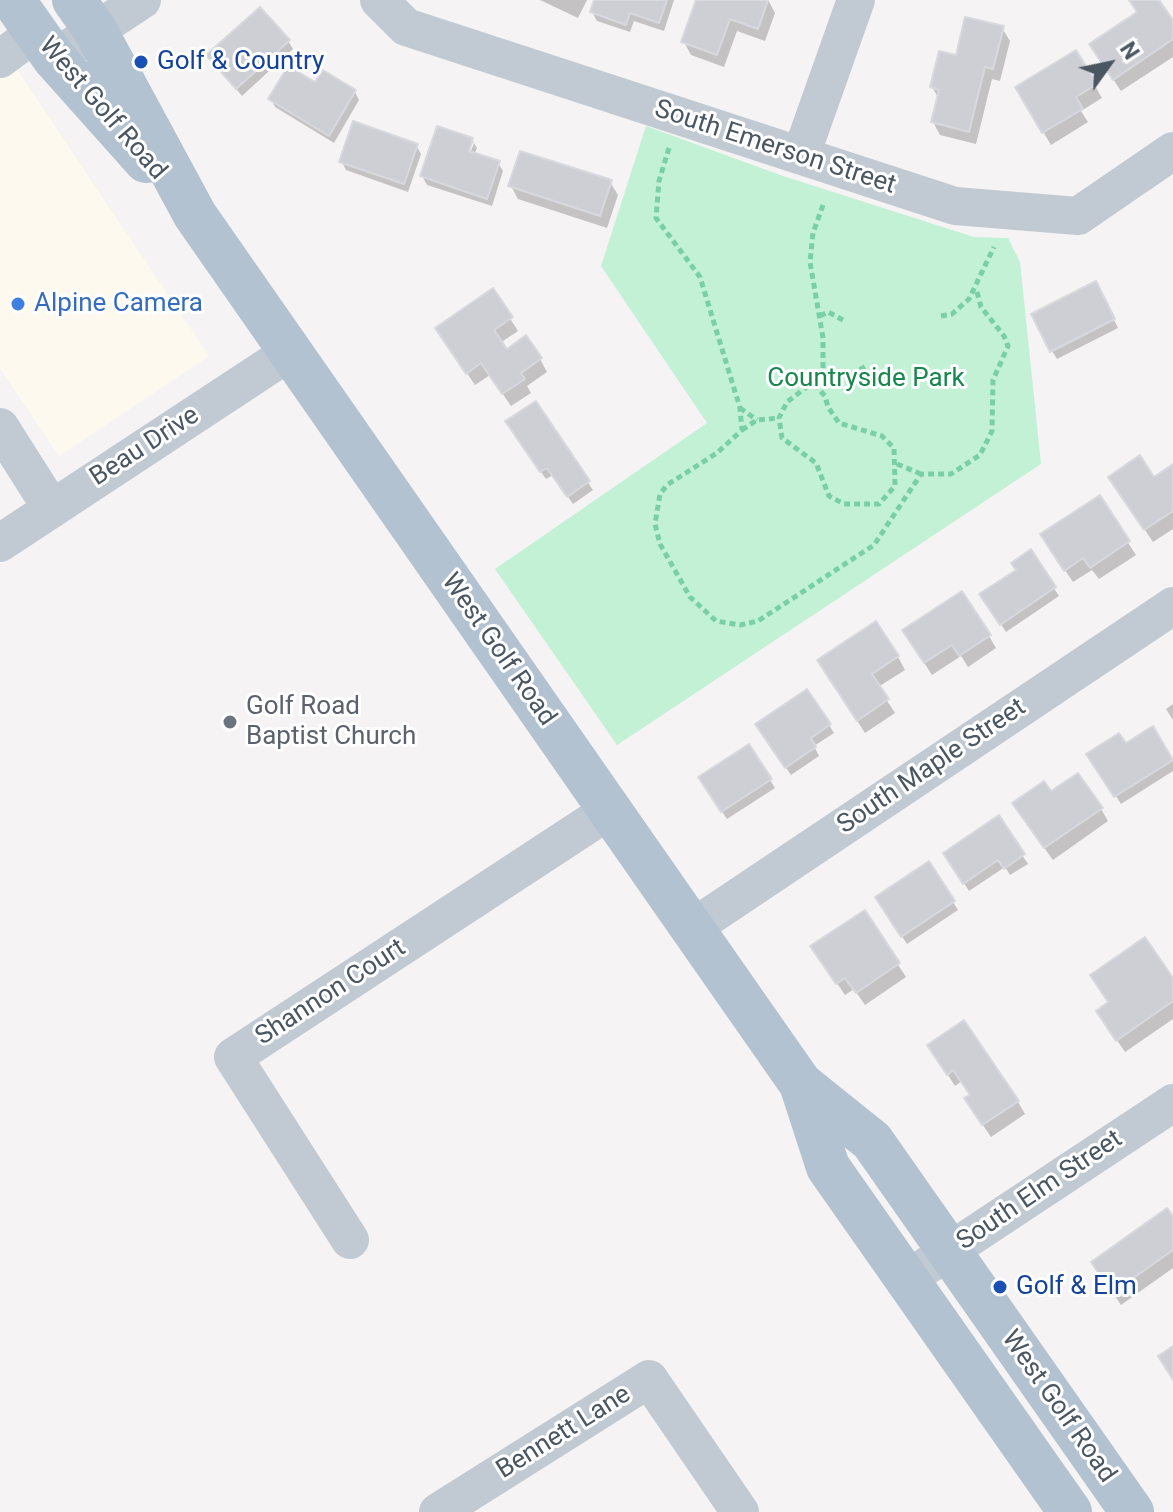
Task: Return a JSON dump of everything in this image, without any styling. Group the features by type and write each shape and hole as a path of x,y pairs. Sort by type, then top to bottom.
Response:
{"main road":[{"name":"West Golf Road","path":"84,15 195,215 801,1084 872,1141 1132,1512"},
{"name":"West Golf Road","path":"34,30 195,215"},
{"name":"West Golf Road","path":"801,1084 828,1167 1070,1512"}],"street":[{"path":"0,59 34,30 142,0"},
{"name":"South Emerson Street","path":"379,0 406,27 955,206 1078,216 1173,151"},
{"path":"801,155 856,0"},
{"name":"Beau Drive","path":"0,543 290,352"},
{"path":"0,427 52,509"},
{"name":"South Maple Street","path":"692,928 1173,606"},
{"name":"Shannon Court","path":"350,1240 233,1057 610,810"},
{"name":"South Elm Street","path":"907,1279 1173,1103"},
{"name":"Bennett Lane","path":"438,1512 649,1379 740,1512"}],"path":[{"path":"669,148 659,181 656,218 700,277 740,408 742,430"},
{"path":"823,205 813,233 810,262 811,288 820,316 823,380"},
{"path":"941,316 960,309 976,288 994,247"},
{"path":"897,464 921,474 951,474 980,455 992,431 990,394 1008,346 1004,336 981,307 976,288"},
{"path":"820,316 828,312 845,321"},
{"path":"814,384 825,396 839,423 889,441 897,455 895,486 879,504 844,504 829,496 816,463 782,438 779,418 787,402 814,384 868,365"},
{"path":"740,408 757,420"},
{"path":"779,418 757,420 742,430 717,453 667,485 656,507 655,524 660,544 690,597 716,621 740,625 758,621 874,545 921,474"}],"shaded area":[{"path":"16,68 209,356 59,456 0,368 0,79"}],"green space":[{"name":"Countryside Park","path":"646,126 783,176 974,237 1008,238 1020,262 1041,464 617,745 495,569 707,423 601,266"}],"building":[{"path":"594,0 667,0 659,23 630,13 626,25 590,12"},
{"path":"696,0 768,0 758,29 730,19 717,55 681,42"},
{"path":"1129,0 1159,0 1173,20 1173,39 1113,80 1089,44 1137,12"},
{"path":"260,7 290,40 236,89 206,55"},
{"path":"965,17 1004,26 993,69 985,67 969,132 931,122 939,90 930,87 939,51 956,55"},
{"path":"1076,50 1097,84 1076,97 1083,109 1042,133 1015,87"},
{"path":"288,66 315,82 323,70 356,90 329,136 268,99"},
{"path":"353,121 418,144 404,184 339,162"},
{"path":"437,126 473,138 469,151 500,161 487,199 420,176"},
{"path":"520,151 612,180 600,216 508,186"},
{"path":"1096,281 1115,319 1050,352 1031,314"},
{"path":"493,288 513,317 494,330 507,349 526,335 542,358 521,373 525,379 502,394 481,363 466,374 435,328"},
{"path":"536,401 590,481 567,497 547,468 540,472 505,421"},
{"path":"1140,455 1154,477 1173,464 1173,511 1144,530 1108,477"},
{"path":"1100,495 1130,541 1090,568 1083,558 1064,571 1040,534"},
{"path":"1031,549 1056,587 1000,625 979,594 1016,570 1011,563"},
{"path":"962,591 991,635 959,656 952,645 924,663 902,630"},
{"path":"876,621 899,656 872,674 889,699 857,721 817,660"},
{"path":"807,689 831,724 811,738 816,747 785,768 755,724"},
{"path":"1153,726 1173,760 1114,797 1086,754 1119,733 1126,743"},
{"path":"749,744 772,779 721,812 698,777"},
{"path":"1078,773 1103,808 1044,848 1012,803 1044,781 1051,791"},
{"path":"999,815 1025,854 1004,869 998,860 963,884 943,853"},
{"path":"929,861 955,901 901,937 875,897"},
{"path":"865,910 900,963 856,993 845,978 836,984 810,946"},
{"path":"1145,937 1173,978 1173,1001 1116,1041 1096,1011 1108,1002 1090,975"},
{"path":"964,1020 1019,1101 982,1125 964,1098 970,1095 953,1070 947,1075 927,1045"},
{"path":"1167,1208 1173,1216 1173,1250 1112,1293 1091,1262"},
{"path":"1173,1346 1173,1380 1158,1356"}],"place":[{"name":"Golf & Country","path":"141,62"},
{"name":"Alpine Camera","path":"18,304"},
{"name":"Golf Road Baptist Church","path":"230,722"},
{"name":"Golf & Elm","path":"1000,1287"}]}
